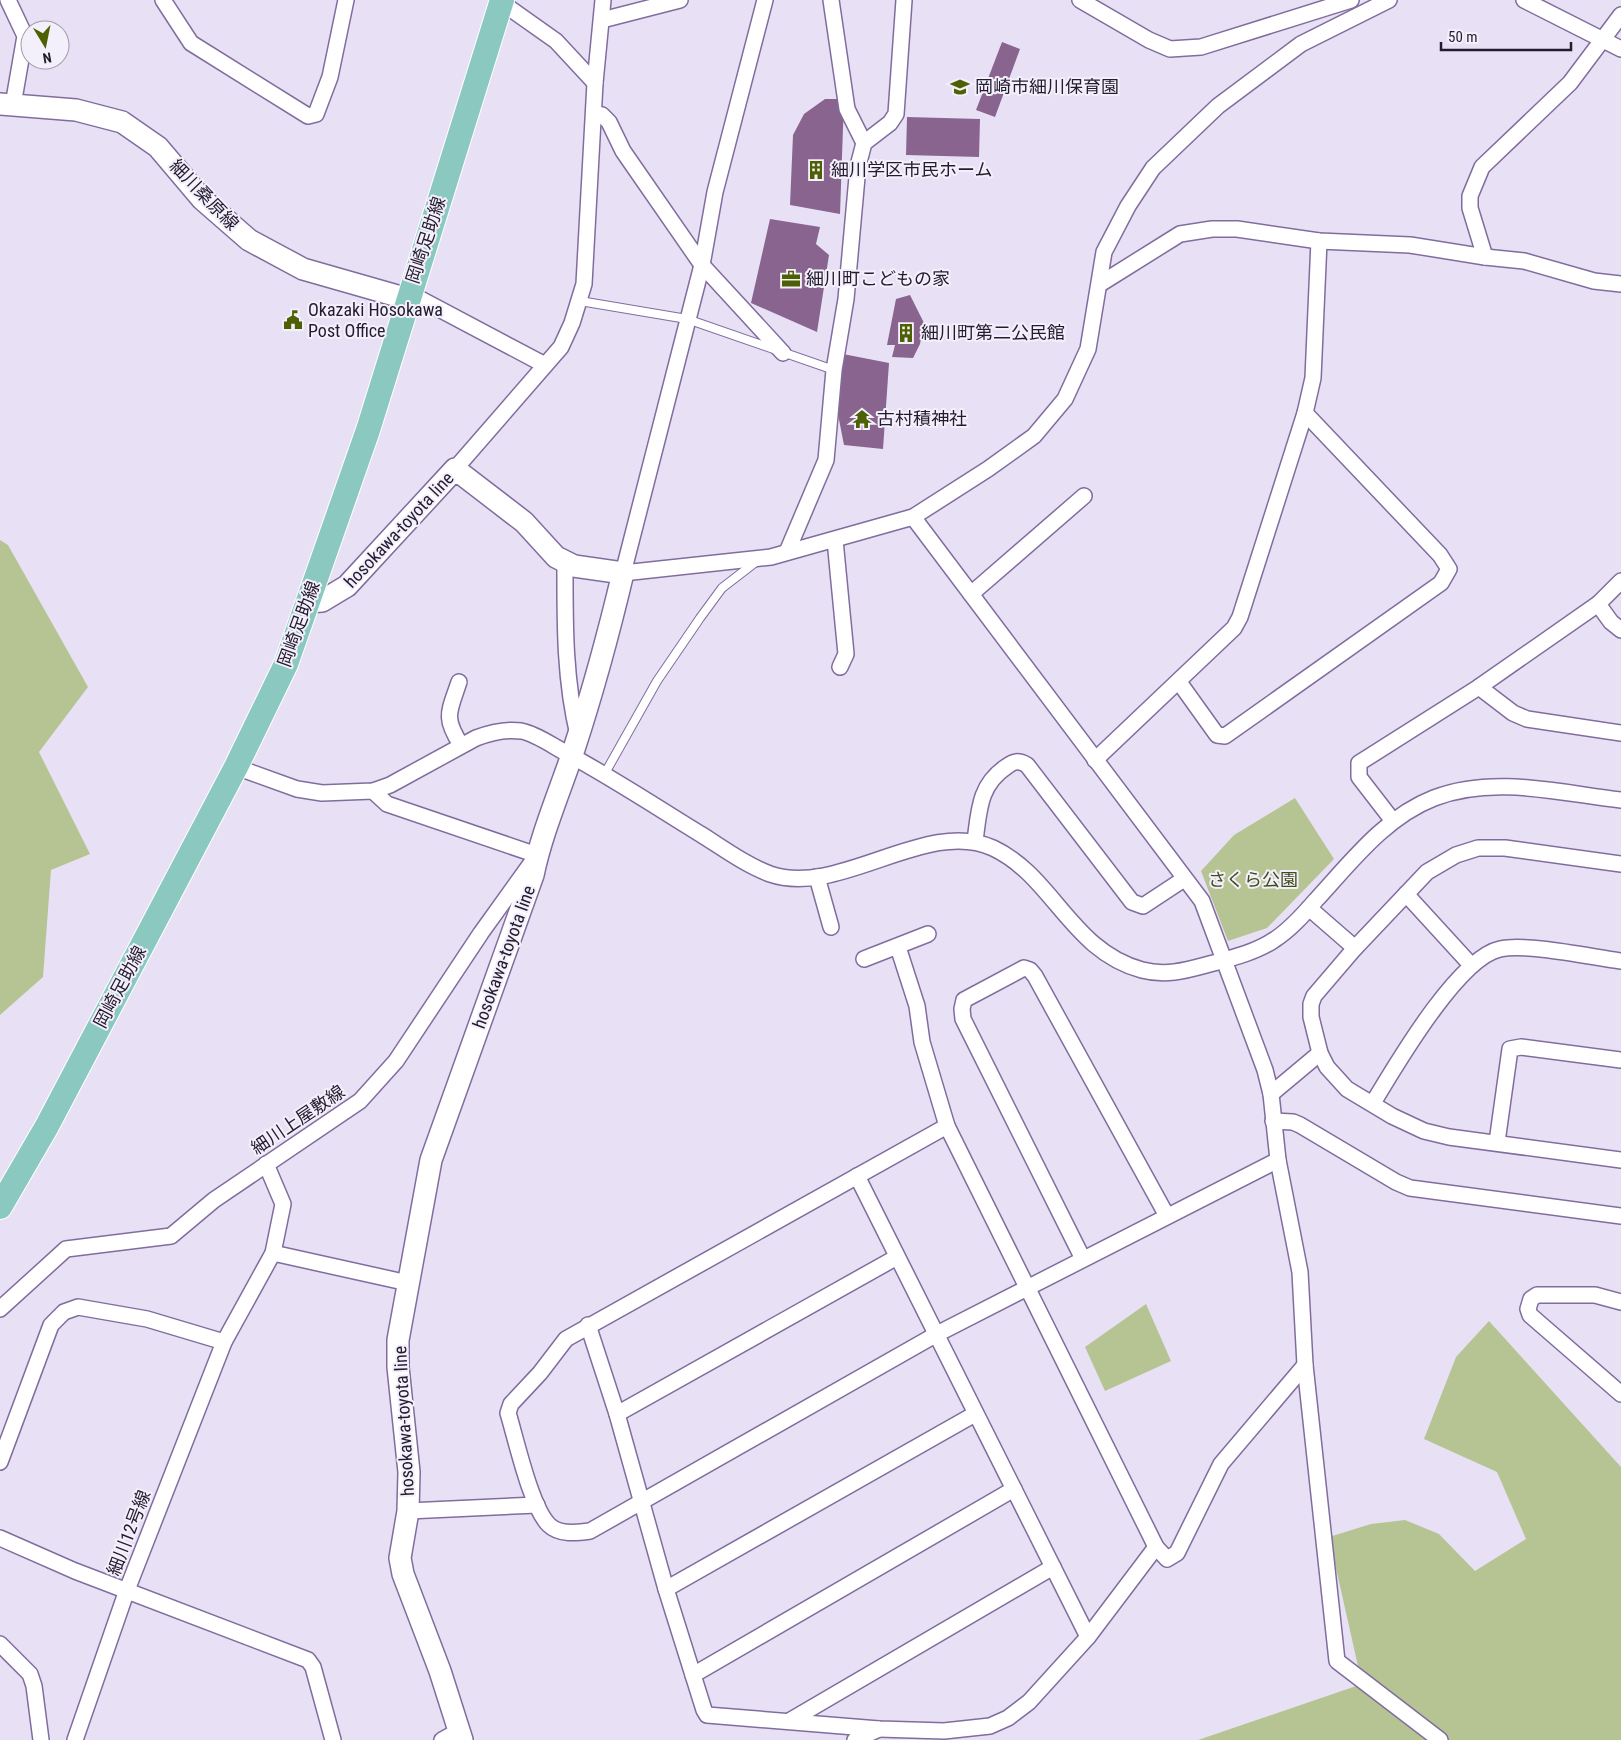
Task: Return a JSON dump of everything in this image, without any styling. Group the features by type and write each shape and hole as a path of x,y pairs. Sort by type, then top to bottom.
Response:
{"main road":[{"name":"岡崎足助線","path":"0,1208 47,1126 236,767 286,664 368,430 501,1"},
{"name":"細川桑原線","path":"7,105 76,110 122,122 158,146 202,199 249,240 303,269 408,296"},
{"name":"hosokawa-toyota line","path":"308,602 322,601 347,586 456,469 524,522 556,557 574,566 623,573 608,638 575,746 537,855 533,875 431,1160 397,1353 409,1472 408,1511 400,1558 403,1574 461,1735"}],"street":[{"path":"7,105 25,36 8,0"},
{"path":"163,0 191,43 308,116 316,114 330,78 346,0"},
{"path":"456,469 561,347 580,301 584,284 603,0"},
{"path":"602,20 680,0"},
{"path":"765,0 715,192 702,265 623,573 760,558 836,540 914,517 988,470 1034,436 1065,399 1088,349 1104,252 1128,206 1153,168 1218,106 1301,44 1382,2"},
{"path":"831,0 847,109 864,143"},
{"path":"787,552 826,460 834,370 846,299 858,166 864,143 890,123 896,114 904,0"},
{"path":"1080,0 1149,40 1170,49 1201,47 1351,0"},
{"path":"1357,0 1382,2"},
{"path":"1524,0 1621,49"},
{"path":"501,1 556,41 596,83"},
{"path":"1485,257 1470,208 1470,196 1482,167 1570,83 1621,15"},
{"path":"594,113 602,115 608,122 623,151 702,265 783,353"},
{"path":"1100,284 1174,238 1192,231 1237,229 1319,240 1410,245 1524,261 1594,281 1621,284"},
{"path":"1095,760 1234,628 1240,617 1305,413 1315,360 1319,240"},
{"path":"408,296 545,365"},
{"path":"1179,682 1217,735 1225,736 1441,583 1445,578 1448,569 1440,555 1305,413"},
{"path":"971,594 1084,496"},
{"path":"914,517 1206,909 1265,1070 1270,1094 1278,1160 1300,1272 1305,1365 1337,1661 1440,1740"},
{"path":"836,540 846,654 840,667"},
{"path":"565,562 565,643 575,746"},
{"path":"1393,821 1359,777 1359,763 1478,688 1598,604 1621,582"},
{"path":"1598,604 1611,622 1621,630"},
{"path":"459,682 450,710 449,724 461,746"},
{"path":"1478,688 1513,713 1527,719 1621,733"},
{"path":"236,767 297,789 322,793 373,791 488,734 523,731 575,746 604,775 751,866 789,879 817,877 935,844 975,841 995,849 1019,867 1086,939 1107,956 1145,971 1166,974 1224,960 1277,938 1309,908 1361,850 1393,821 1415,806 1435,797 1456,790 1486,786 1524,788 1621,800"},
{"path":"975,841 980,805 988,783 1014,762 1020,762 1027,765 1132,902 1143,906 1184,879"},
{"path":"373,791 387,804 537,855"},
{"path":"1621,864 1505,848 1478,848 1456,855 1436,865 1406,894 1355,948 1314,996 1311,1004 1311,1017 1320,1054 1336,1080 1347,1089 1392,1116 1424,1131 1449,1137 1621,1160"},
{"name":"細川上屋敷線","path":"0,1309 66,1249 171,1236 214,1200 360,1101 381,1081 396,1061 481,933 537,855"},
{"path":"817,877 831,927"},
{"path":"1406,894 1471,965"},
{"path":"1309,908 1355,948"},
{"path":"864,959 928,934"},
{"path":"898,947 917,1006 922,1042 947,1126 1156,1547 1167,1559 1178,1553 1221,1464 1305,1365"},
{"path":"1373,1103 1435,1006 1471,965 1492,951 1514,947 1621,961"},
{"path":"1083,1259 963,1020 964,1000 1024,968 1030,970 1035,976 1167,1216"},
{"path":"1497,1142 1510,1049 1521,1046 1621,1060"},
{"path":"1270,1094 1320,1054"},
{"path":"1273,1121 1293,1122 1300,1125 1396,1182 1410,1188 1621,1216"},
{"path":"947,1126 566,1339 540,1373 511,1404 508,1413 537,1505 550,1526 565,1533 590,1531 937,1334 1278,1160"},
{"name":"細川12号線","path":"75,1740 127,1590 224,1342 272,1253 282,1204 266,1164"},
{"path":"857,1176 1088,1637"},
{"path":"272,1253 408,1283"},
{"path":"617,1414 897,1256"},
{"path":"1621,1302 1595,1296 1537,1294 1530,1300 1528,1309 1530,1315 1621,1394"},
{"path":"0,1462 51,1325 64,1312 78,1308 147,1319 224,1342"},
{"path":"588,1325 617,1414 666,1589 707,1715 944,1731 990,1726 1008,1718 1029,1702 1088,1637 1156,1547"},
{"path":"666,1589 975,1414"},
{"path":"693,1675 1014,1490"},
{"path":"408,1511 537,1505"},
{"path":"0,1538 75,1571 308,1660 314,1668 333,1740"},
{"path":"791,1720 1053,1567"},
{"path":"0,1644 30,1674 34,1686 41,1740"},
{"path":"855,1740 879,1728"},
{"path":"442,1740 461,1735"}],"lane":[{"path":"580,301 687,319 834,370"},
{"path":"604,775 657,681 716,595 760,558"}],"green space":[{"path":"0,540 8,545 88,687 39,752 90,854 51,870 43,977 0,1015"},
{"name":"さくら公園","path":"1295,798 1334,859 1267,928 1228,941 1201,871 1234,835"},
{"path":"1146,1304 1171,1361 1105,1391 1085,1347"},
{"path":"1489,1321 1621,1467 1621,1740 1198,1740 1362,1684 1329,1537 1371,1524 1405,1520 1439,1534 1475,1571 1526,1539 1497,1472 1424,1439 1456,1357"}],"building":[{"path":"1002,42 1020,49 995,117 976,110"},
{"name":"細川学区市民ホーム","path":"825,99 844,99 840,214 790,205 793,135 804,114"},
{"path":"907,117 980,119 979,157 906,155"},
{"name":"細川町こどもの家","path":"770,219 820,227 816,244 829,255 817,332 751,303"},
{"name":"細川町第二公民館","path":"910,295 924,323 920,344 913,358 892,357 895,345 887,345 896,299"},
{"name":"古村積神社","path":"843,354 889,363 883,449 844,445 834,394"}],"place":[{"name":"岡崎市細川保育園","path":"960,87"},
{"name":"細川学区市民ホーム","path":"816,170"},
{"name":"細川町こどもの家","path":"791,279"},
{"name":"Okazaki Hosokawa Post Office","path":"293,320"},
{"name":"細川町第二公民館","path":"906,333"},
{"name":"古村積神社","path":"862,419"}]}
